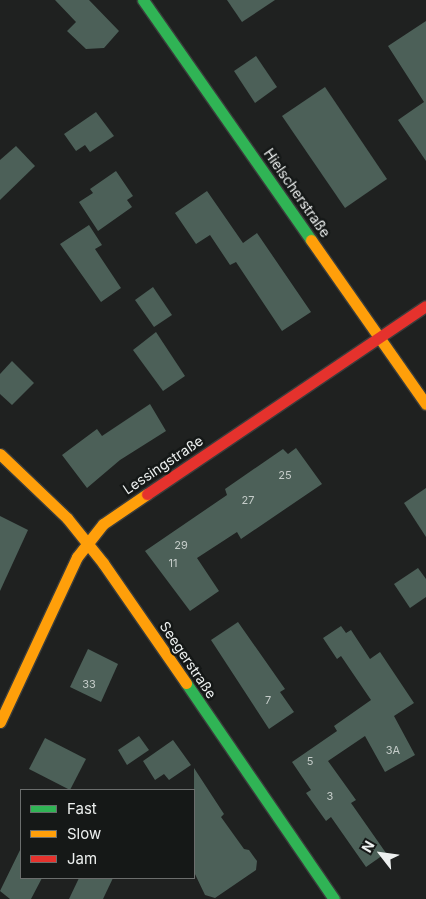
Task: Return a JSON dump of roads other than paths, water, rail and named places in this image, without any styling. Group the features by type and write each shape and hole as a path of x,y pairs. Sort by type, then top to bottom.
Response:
{"street":[{"name":"Hielscherstraße","path":"143,0 426,404"},
{"name":"Lessingstraße","path":"0,722 86,541 103,524 426,306"},
{"name":"Seegerstraße","path":"0,454 67,518 86,541 334,899"}]}
